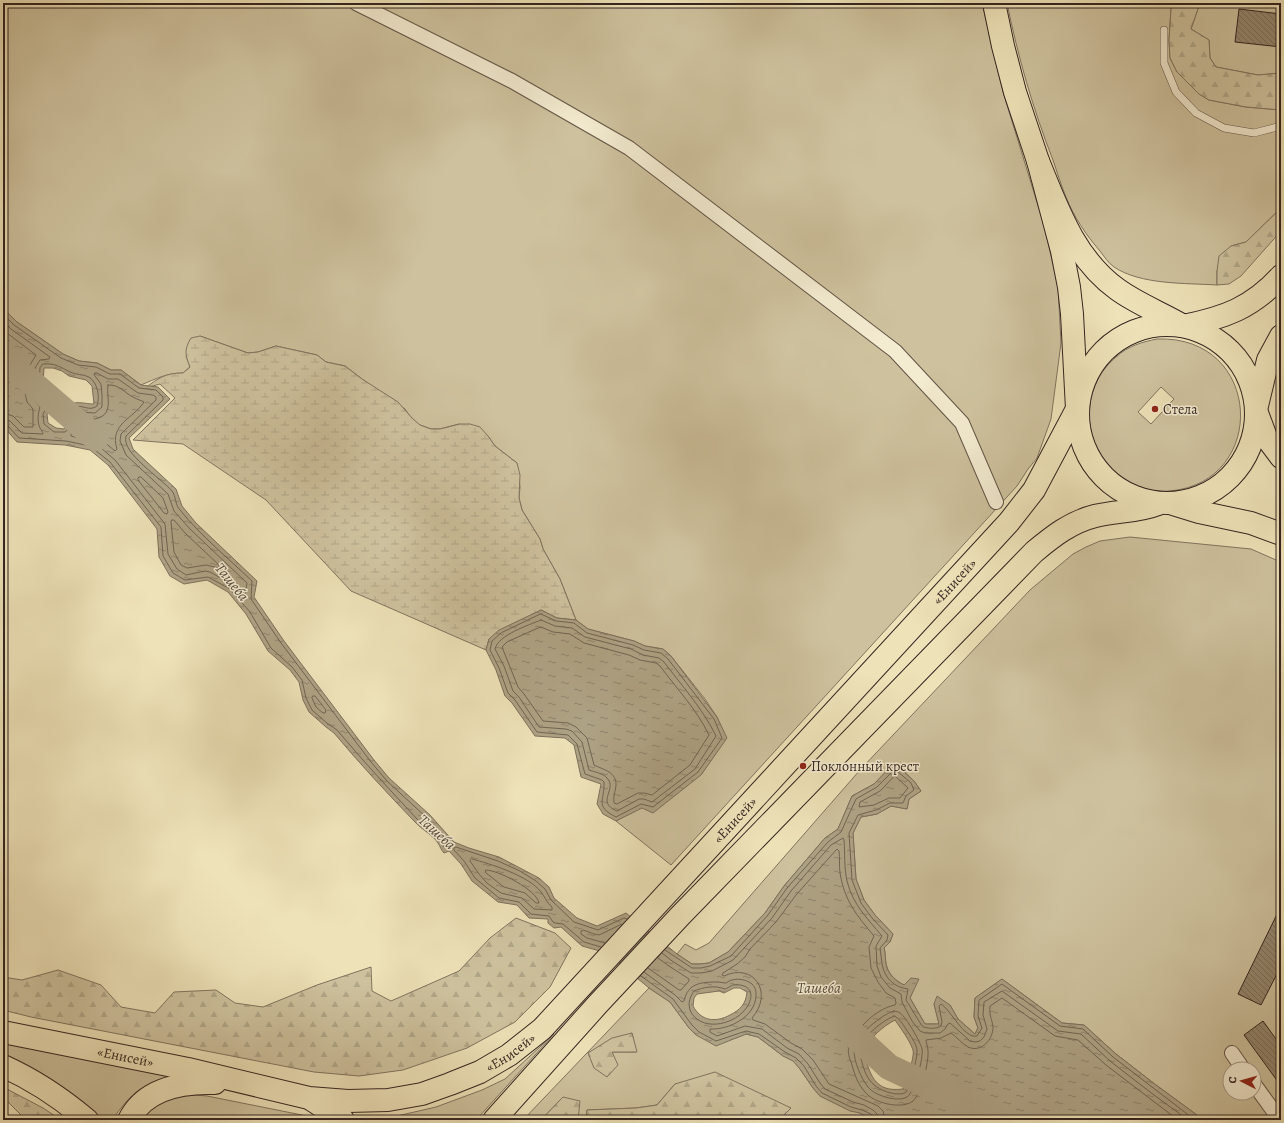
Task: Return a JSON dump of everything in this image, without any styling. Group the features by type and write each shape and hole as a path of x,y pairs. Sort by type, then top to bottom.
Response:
{"main road":[{"path":"994,3 1003,46 1038,161 1062,251 1069,287 1077,410"},
{"path":"1038,161 1062,219 1077,246 1091,265 1117,289 1183,326 1210,321 1229,314 1258,298 1281,276"},
{"name":"«Енисей»","path":"494,1120 597,1005 680,916 1034,552 1051,538 1080,521 1100,515 1145,509 1165,504 1186,502 1212,492 1234,474 1250,447 1255,431 1256,410 1254,393 1249,378 1241,363 1231,351 1218,340 1207,334 1183,326 1159,325 1143,328 1127,334 1113,342 1100,354 1088,370 1081,389 1077,410 1078,426 1082,442 1088,457 1097,471 1118,490 1144,501 1165,504 1251,523 1281,534"},
{"path":"1256,410 1268,360 1281,336"},
{"name":"«Енисей»","path":"3,1032 188,1069 309,1098 348,1101 388,1100 422,1094 480,1072 509,1055 542,1029 1009,522 1034,490 1077,410"},
{"name":"«Енисей»","path":"1256,410 1266,437 1281,457"},
{"path":"3,1066 22,1074 66,1102 86,1120"},
{"name":"«Енисей»","path":"129,1120 138,1106 147,1097 160,1090 175,1086 197,1084 248,1084"},
{"name":"«Енисей»","path":"309,1098 344,1120"}],"street":[{"path":"356,3 512,81 629,148 895,351 962,423 996,502"},
{"path":"1232,1053 1238,1061"},
{"path":"1262,1095 1280,1120"}],"lane":[{"path":"1164,30 1164,63 1176,92 1196,113 1224,128 1254,133 1281,126"}],"green space":[{"path":"3,3 982,3 1003,92 1044,225 1058,287 1061,343 1051,419 1037,458 1017,486 671,865 616,821 701,775 726,738 717,717 705,699 671,656 663,649 645,646 634,641 588,629 576,620 560,579 543,549 540,539 522,510 519,498 520,487 517,463 495,446 488,436 459,424 440,429 431,429 420,425 412,419 405,409 345,366 326,362 317,355 276,346 258,352 248,353 200,336 186,356 190,367 183,373 166,375 141,385 121,370 111,370 97,363 79,361 63,354 17,322 3,308"},
{"path":"1007,3 1173,3 1171,9 1169,40 1170,58 1177,72 1199,94 1209,100 1246,107 1281,110 1281,208 1246,242 1231,246 1217,271 1217,285 1164,282 1125,273 1110,264 1090,239 1077,219 1062,188 1039,122 1021,63"},
{"path":"1173,3 1200,3 1191,29 1209,40 1210,58 1216,67 1258,75 1281,73 1281,110 1246,107 1209,100 1199,94 1177,72 1170,58 1169,40 1171,9"},
{"path":"1200,3 1281,3 1281,73 1258,75 1216,67 1210,58 1209,40 1191,29"},
{"path":"1281,208 1281,231 1241,276 1229,284 1217,285 1219,256 1231,246 1246,242"},
{"path":"200,336 248,353 258,352 276,346 317,355 326,362 345,366 362,379 398,402 420,425 431,429 440,429 460,424 470,424 480,427 495,446 517,463 520,475 519,498 522,510 540,539 543,549 560,579 576,620 557,618 541,610 489,639 486,650 351,591 266,500 183,444 133,440 175,398 160,384 145,388 162,377 171,374 183,373 190,367 186,355 186,349 191,338"},
{"path":"1157,339 1192,344 1218,360 1234,383 1240,410 1237,438 1225,463 1202,482 1170,491 1151,490 1133,484 1108,465 1098,451 1092,435 1089,418 1090,402 1095,385 1104,370 1125,350 1135,345","holes":["1161,387 1174,399 1151,424 1138,412"]},
{"path":"1130,537 1251,549 1276,560 1281,566 1281,1120 1200,1120 1197,1115 1116,1054 1084,1025 1062,1023 1002,979 975,998 974,1017 978,1028 975,1034 958,1019 950,1005 934,1004 939,1024 925,1024 910,998 913,991 896,980 890,974 886,964 884,948 890,942 893,934 875,915 864,900 856,879 853,833 861,817 877,814 891,806 907,809 909,799 921,791 914,781 895,763 874,784 852,796 838,829 825,838 784,886 765,913 728,952 709,963 700,964 692,964 677,954 685,944 696,950 709,943 860,770 1030,590 1073,554 1100,541"},
{"path":"516,918 555,933 571,948 550,987 515,1022 467,1048 403,1070 359,1076 314,1072 31,1017 3,1010 3,977 22,980 58,970 101,985 121,1007 155,1013 174,992 216,990 235,1003 263,1007 317,985 371,967 372,991 391,1001 459,971 490,938"},
{"path":"649,988 670,1002 689,1028 736,1038 746,1034 758,1037 783,1056 793,1060 820,1096 860,1113 870,1120 779,1120 791,1108 675,1084 657,1105 636,1108 587,1110 586,1120 577,1120 563,1097 541,1120 523,1120","holes":["632,1033 636,1052 612,1052 616,1063 588,1053"]},
{"path":"632,1033 637,1052 612,1052 618,1065 607,1077 594,1068 588,1053 612,1038"},
{"path":"554,1034 476,1120 354,1119 397,1116 436,1107 482,1090 505,1079"},
{"path":"3,1040 184,1077 144,1087 128,1100 112,1120 104,1120 93,1110 56,1083 17,1061 3,1055"},
{"path":"715,1072 791,1108 779,1120 586,1120 587,1110 636,1108 657,1105 675,1084"},
{"path":"3,1087 43,1108 61,1120 26,1120 8,1102 3,1104"},
{"path":"182,1094 207,1096 302,1115 317,1120 141,1120 152,1104"},
{"path":"563,1097 580,1101 578,1120 541,1120"}],"water":[{"name":"Ташеба","path":"3,308 17,322 63,354 79,361 97,363 111,370 121,370 141,385 158,387 170,399 129,438 133,449 176,489 182,506 196,523 257,581 254,597 284,641 389,778 430,815 454,842 499,857 539,878 549,887 554,898 577,918 597,926 626,913 677,954 692,964 709,963 728,952 765,913 784,886 825,838 838,829 852,796 874,784 894,763 914,781 921,791 909,799 907,809 891,806 877,814 861,817 853,833 856,879 864,900 875,915 893,934 890,942 884,948 886,964 890,974 904,985 911,978 919,979 910,998 925,1024 939,1024 934,1004 937,996 950,1005 958,1019 975,1034 978,1028 974,1017 975,998 1002,979 1062,1023 1084,1025 1116,1054 1197,1115 1200,1120 870,1120 860,1113 850,1111 820,1096 793,1061 783,1056 758,1037 746,1034 716,1046 696,1035 670,1002 649,988 607,953 582,946 561,927 554,928 548,923 548,919 529,918 517,905 498,902 472,881 461,864 449,851 444,853 436,840 418,825 334,733 309,712 303,700 299,682 290,670 268,651 246,614 228,592 207,580 184,584 170,576 159,557 157,529 108,465 90,450 65,445 17,442 3,426","holes":["44,368 53,368 62,371 69,376 86,380 92,386 94,404 70,404 69,421 64,429 56,428 48,423 47,414 52,406 40,394 43,385","734,988 740,988 747,992 744,1003 740,1009 724,1018 714,1020 704,1018 693,1006 694,998 697,994 719,991 724,993","895,1020 913,1050 912,1063 903,1089 885,1088 874,1080 863,1050 873,1037"]},
{"path":"541,610 557,618 576,620 588,629 634,641 645,646 663,649 671,656 717,717 727,738 701,775 653,813 642,808 616,821 603,814 597,804 601,784 581,777 574,745 565,738 535,736 512,703 505,696 496,670 486,650 489,639 499,630"}],"building":[{"path":"1239,9 1281,14 1281,47 1235,42"},
{"path":"1281,906 1281,966 1261,1005 1238,994"},
{"path":"1263,1021 1281,1046 1281,1086 1244,1035"}],"waterway":[{"name":"Ташеба","path":"3,358 96,438"},
{"name":"Ташеба","path":"840,1022 889,1067 981,1110 994,1120"}],"place":[{"name":"Стела","path":"1155,409"},
{"name":"Поклонный крест","path":"803,766"}]}
